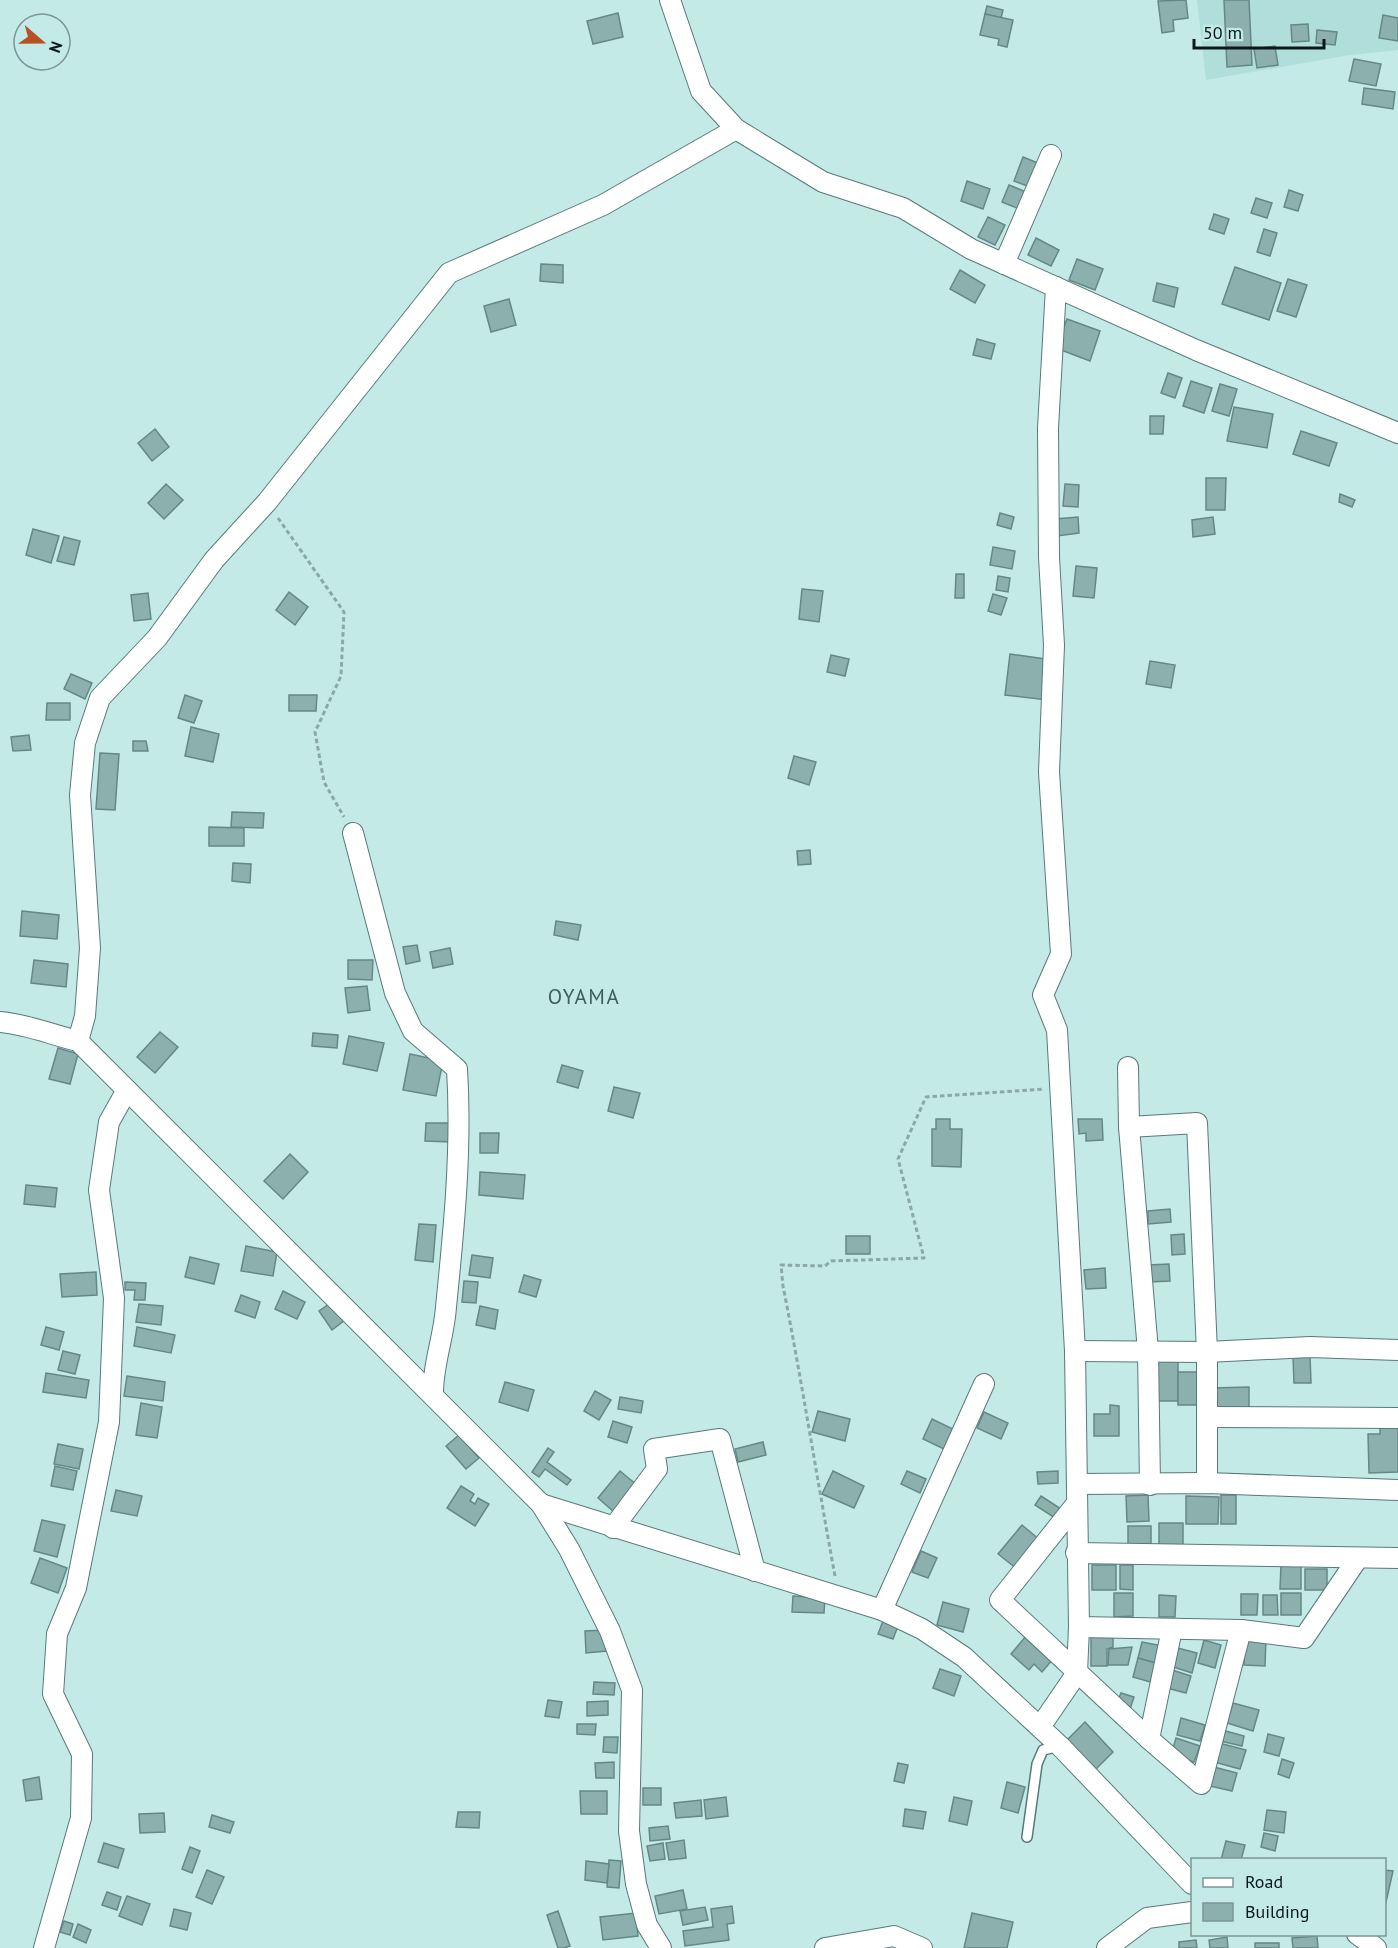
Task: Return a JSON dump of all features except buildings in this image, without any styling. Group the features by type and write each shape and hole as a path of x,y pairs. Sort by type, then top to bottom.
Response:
{"street":[{"path":"670,0 701,91 736,129 823,182 903,208 971,249 1196,350 1398,433"},
{"path":"78,1041 85,1016 90,948 80,795 85,743 100,698 157,638 214,560 267,502 449,273 603,205 736,129"},
{"path":"1004,264 1051,155"},
{"path":"1040,1727 1077,1673 1079,1627 1076,1553 1078,1493 1076,1350 1057,1030 1043,995 1061,954 1049,772 1054,645 1049,557 1048,428 1056,287"},
{"path":"353,833 395,993 413,1030 457,1069 460,1111 452,1247 446,1309 433,1369 433,1393"},
{"path":"0,1022 18,1023 45,1033 78,1041 542,1504 569,1549 610,1631 632,1690 629,1831 636,1884 647,1925 661,1948"},
{"path":"1128,1067 1129,1127 1148,1351 1150,1485"},
{"path":"44,1948 81,1818 82,1754 53,1694 57,1634 76,1588 109,1422 114,1298 99,1190 109,1122 127,1090"},
{"path":"1129,1127 1197,1123 1209,1417 1207,1483"},
{"path":"1076,1350 1207,1352 1310,1347 1398,1350"},
{"path":"882,1610 984,1384"},
{"path":"1209,1417 1398,1418"},
{"path":"613,1528 657,1469 654,1449 720,1439 755,1570"},
{"path":"1240,1630 1201,1784 1149,1739 1000,1600 1078,1493 1150,1485 1207,1483 1398,1490"},
{"path":"542,1504 882,1610 943,1642 1060,1746 1191,1883"},
{"path":"1076,1553 1398,1558"},
{"path":"1079,1627 1240,1630 1304,1638 1358,1558"},
{"path":"1149,1739 1173,1629"},
{"path":"1107,1948 1147,1918 1191,1912"},
{"path":"825,1948 894,1936 922,1948"},
{"path":"1358,1936 1376,1948"}],"lane":[{"path":"1027,1837 1037,1764 1043,1750 1060,1746"}],"path":[{"path":"267,502 344,612 341,676 315,732 324,782 353,833"},
{"path":"840,1598 809,1438 809,1414 783,1286 781,1265 825,1266 831,1261 924,1258 898,1159 926,1097 1060,1088"}],"shaded area":[{"path":"1197,0 1398,0 1398,50 1350,55 1206,80"}],"district":[{"name":"OYAMA","path":"584,996"}]}
